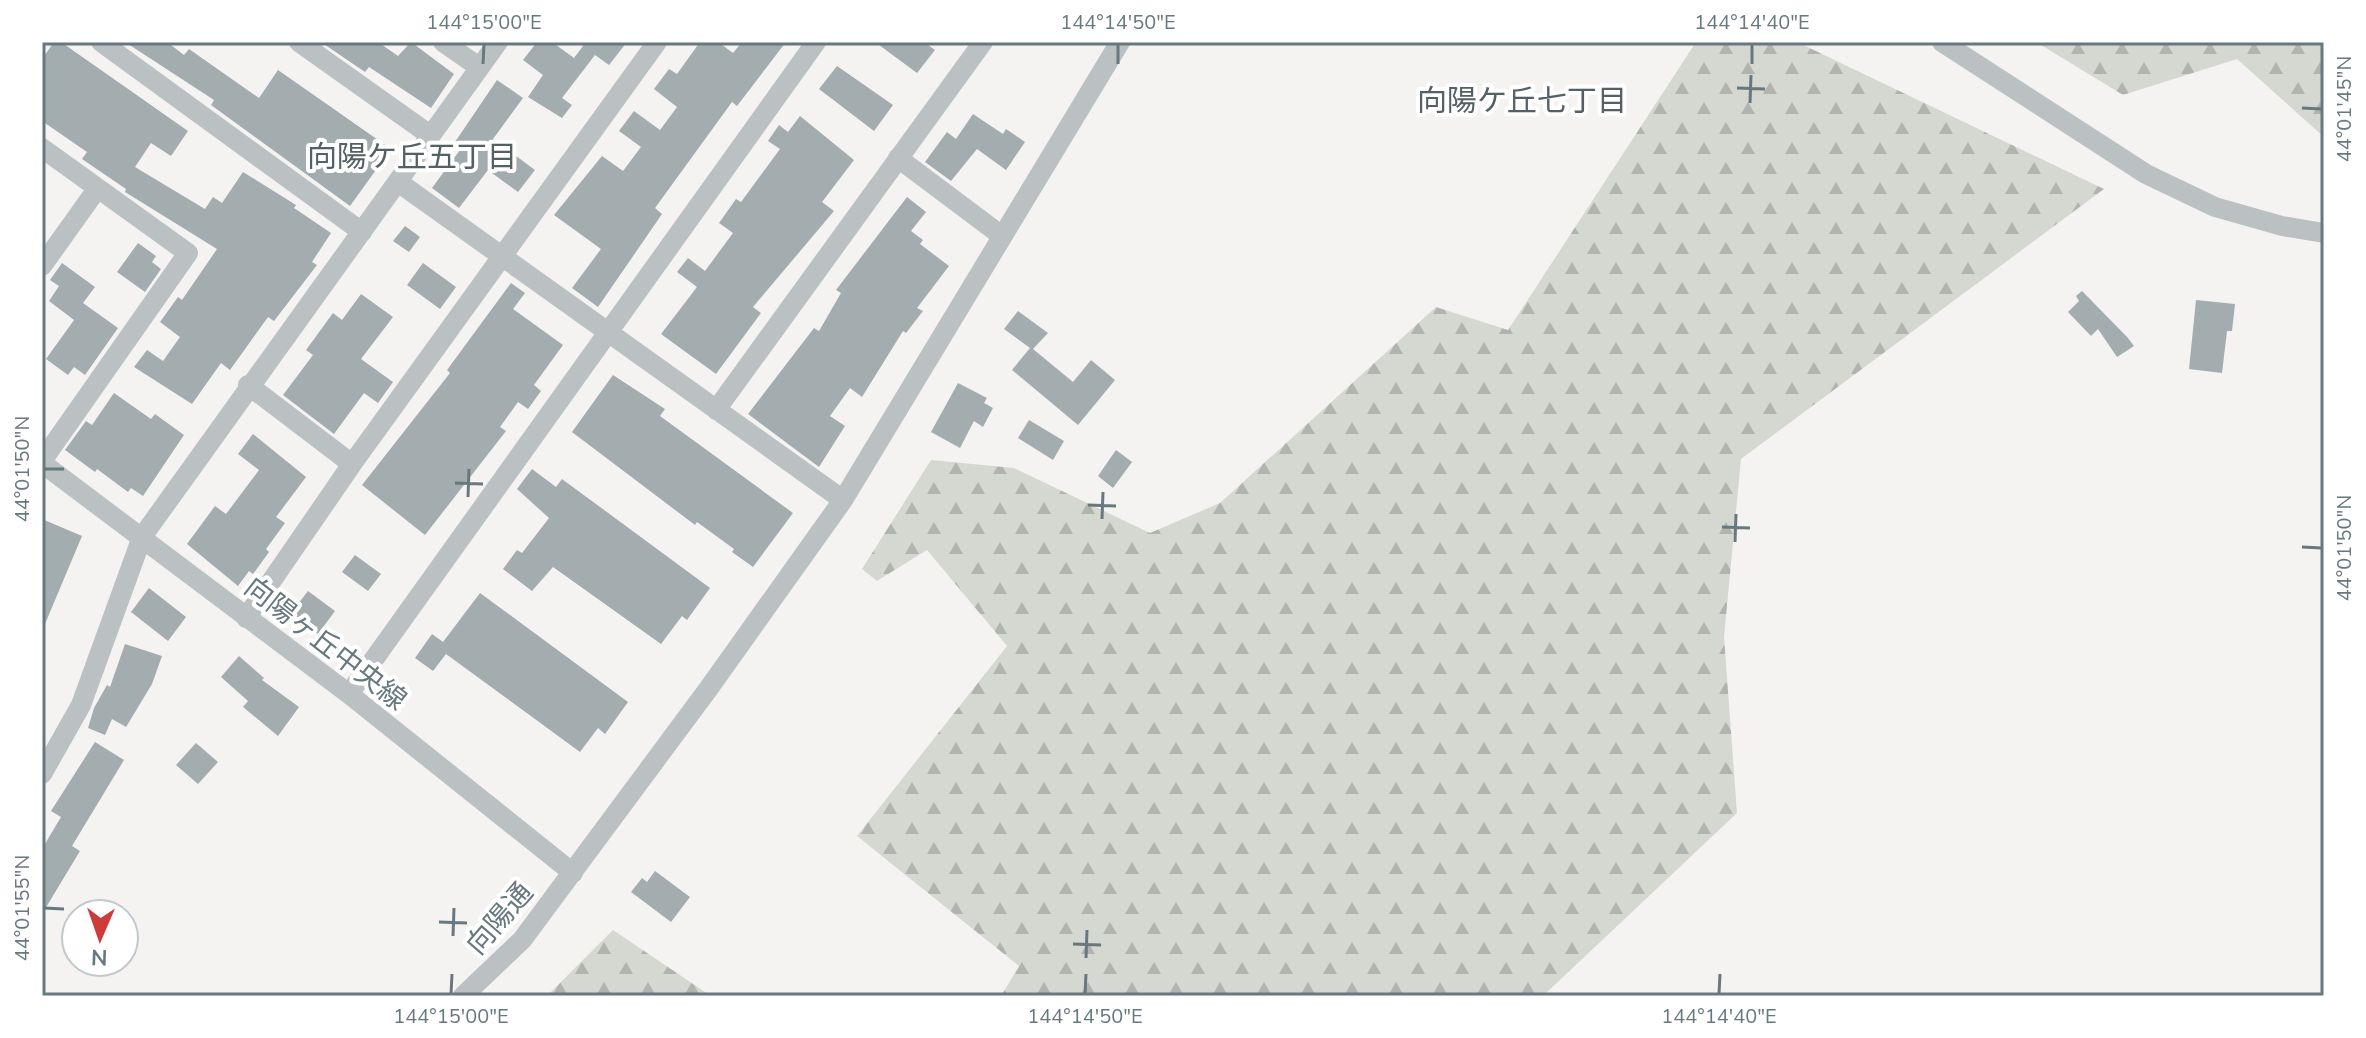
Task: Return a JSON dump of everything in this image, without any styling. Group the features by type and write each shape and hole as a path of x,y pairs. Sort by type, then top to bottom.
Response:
{"street":[{"path":"101,42 362,232"},
{"path":"299,42 430,135"},
{"path":"443,42 479,67"},
{"path":"42,774 81,705 142,537 248,385 498,42"},
{"path":"246,618 352,464 657,42"},
{"path":"349,694 816,42"},
{"path":"716,410 983,42"},
{"path":"1942,42 2146,174 2215,207 2282,226 2324,233"},
{"name":"向陽通","path":"463,996 522,940 843,500 1116,43"},
{"path":"42,148 188,253 42,462"},
{"path":"898,158 1002,236"},
{"path":"398,182 843,500"},
{"path":"42,266 97,189"},
{"path":"248,385 352,464"},
{"name":"向陽ヶ丘中央線","path":"42,462 349,694 573,873"}],"green space":[{"path":"1696,42 1797,42 2104,189 1741,459 1724,637 1737,813 1543,996 1001,996 1019,966 857,836 1007,646 927,550 877,581 862,569 931,460 1014,468 1150,533 1220,503 1436,307 1508,330"},
{"path":"2036,42 2324,42 2324,137 2237,59 2123,95"},
{"path":"613,930 711,996 547,996"}],"building":[{"path":"54,42 61,42 188,131 171,156 151,143 135,167 205,209 213,197 222,203 243,172 296,205 294,208 331,233 312,262 317,265 274,321 268,317 230,370 221,363 192,404 134,367 147,350 163,361 180,337 160,322 178,297 182,300 217,249 125,192 126,189 82,159 87,152 42,121 42,59"},
{"path":"125,42 167,42 184,55 189,49 259,98 278,70 391,149 350,206 211,105 214,100"},
{"path":"321,42 378,42 398,56 411,42 454,74 431,108 369,67 365,72"},
{"path":"537,42 552,42 574,58 583,46 578,42 627,42 609,65 595,55 562,98 572,105 562,118 528,97 543,75 523,60"},
{"path":"700,42 718,42 733,53 742,42 786,42 737,106 732,102 655,208 662,214 598,307 572,288 601,249 554,215 602,156 623,171 641,147 619,131 634,111 660,130 677,107 654,89 669,69 677,74"},
{"path":"875,42 924,42 935,50 917,73"},
{"path":"837,66 893,105 874,131 819,89"},
{"path":"497,80 523,98 493,139 535,170 518,192 488,170 459,208 432,188 460,150 453,145"},
{"path":"973,114 1003,134 1006,129 1025,142 1006,170 977,149 951,181 925,162 947,132 956,139"},
{"path":"800,116 854,160 822,202 834,211 753,307 761,313 716,374 661,334 697,287 677,272 688,258 705,271 733,233 719,223 736,199 741,202 780,149 768,141 779,125 788,132"},
{"path":"907,197 926,212 911,231 923,240 920,244 949,266 917,308 923,311 906,333 903,331 862,397 850,388 830,416 845,426 819,467 748,414 814,328 819,331 841,293 836,290"},
{"path":"405,226 420,237 409,252 393,241"},
{"path":"138,243 156,256 152,262 161,269 145,292 117,272"},
{"path":"62,263 95,287 83,303 118,328 85,375 74,367 68,375 46,359 74,320 49,301 59,286 50,280"},
{"path":"423,263 456,287 440,309 407,285"},
{"path":"511,283 525,293 513,309 563,345 534,385 541,391 528,409 518,402 500,427 506,431 425,535 362,485 450,373 447,370"},
{"path":"2082,291 2134,346 2117,357 2098,329 2091,336 2068,312 2079,301 2076,296"},
{"path":"361,294 393,317 361,359 393,382 378,403 364,393 334,434 283,395 313,355 306,350 333,313 342,320"},
{"path":"2196,300 2235,304 2232,331 2227,331 2222,373 2189,369"},
{"path":"1018,311 1048,333 1033,349 1073,382 1091,360 1115,380 1078,425 1012,370 1030,348 1004,329"},
{"path":"613,375 665,409 660,416 793,513 753,567 732,552 734,549 697,522 695,525 572,432"},
{"path":"958,383 987,398 984,403 993,408 983,427 974,421 960,448 931,432"},
{"path":"114,393 151,419 155,414 184,435 143,496 131,488 128,492 65,450 86,421 92,425"},
{"path":"1029,420 1064,441 1053,460 1018,438"},
{"path":"253,434 306,477 276,517 285,523 266,549 269,552 253,574 249,571 238,586 187,544 215,506 226,514 259,470 238,454"},
{"path":"1116,450 1132,462 1113,488 1098,476"},
{"path":"532,469 556,487 562,479 710,588 687,620 682,616 661,644 553,567 532,591 503,569 517,550 522,553 549,518 517,489"},
{"path":"42,519 82,536 42,631"},
{"path":"355,555 381,574 368,591 342,572"},
{"path":"149,588 186,617 168,641 131,612"},
{"path":"308,591 335,611 318,634 291,613"},
{"path":"480,593 628,702 605,734 598,728 580,752 446,654 433,671 415,658 432,634 443,642"},
{"path":"125,644 162,656 152,684 126,727 112,719 105,735 88,728 94,708 107,685 110,687"},
{"path":"239,656 264,678 262,680 299,707 278,736 243,707 248,701 221,677"},
{"path":"95,742 124,760 72,846 80,851 42,914 42,849 61,817 51,811"},
{"path":"196,743 218,762 198,784 176,765"},
{"path":"655,871 690,897 671,922 631,892 642,878 647,882"}],"district":[{"name":"向陽ケ丘七丁目","path":"1522,101"},
{"name":"向陽ケ丘五丁目","path":"412,157"}]}
